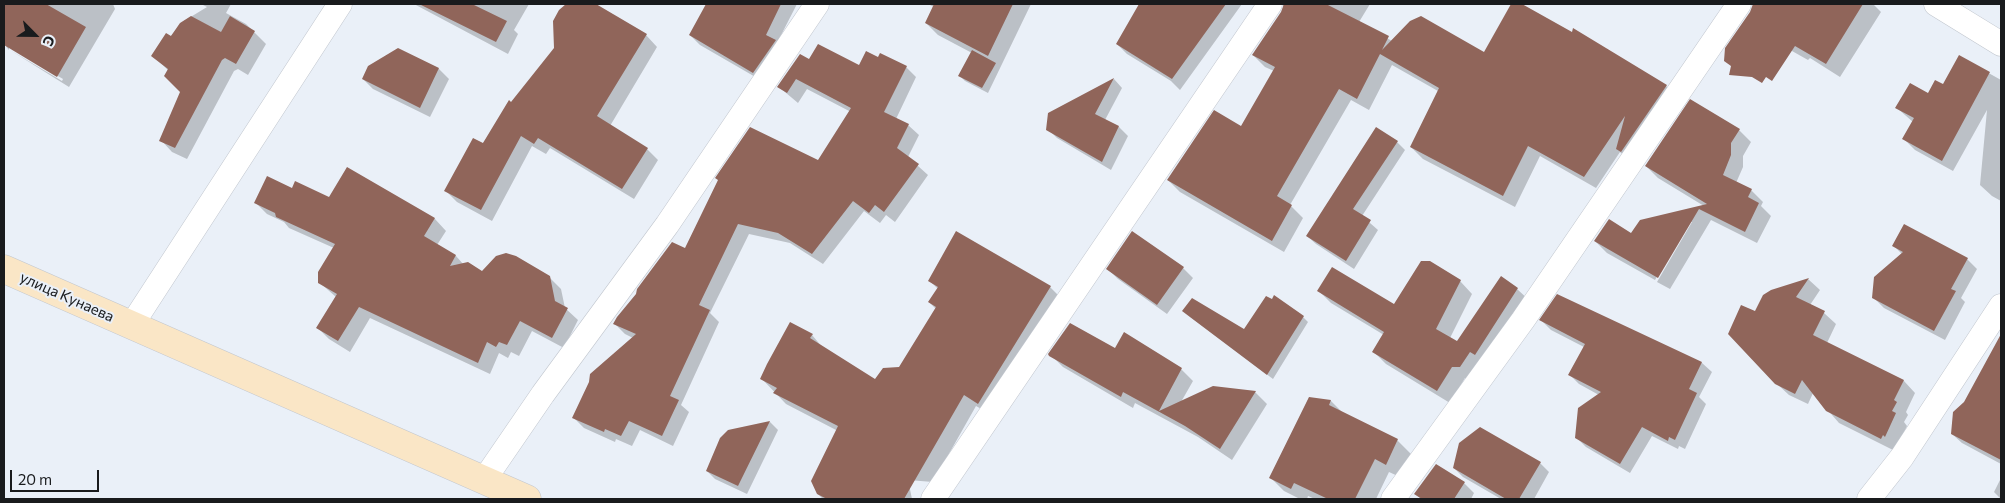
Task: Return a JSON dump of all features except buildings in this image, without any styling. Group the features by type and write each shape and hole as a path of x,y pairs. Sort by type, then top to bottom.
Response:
{"main road":[{"name":"улица Кунаева","path":"4,269 527,499"}],"street":[{"path":"131,326 340,4"},
{"path":"484,480 543,394 667,225 817,4"},
{"path":"933,499 1270,4"},
{"path":"1393,499 1523,320 1739,4"},
{"path":"1936,4 2001,44"},
{"path":"1869,499 1902,457 2001,306"}]}
